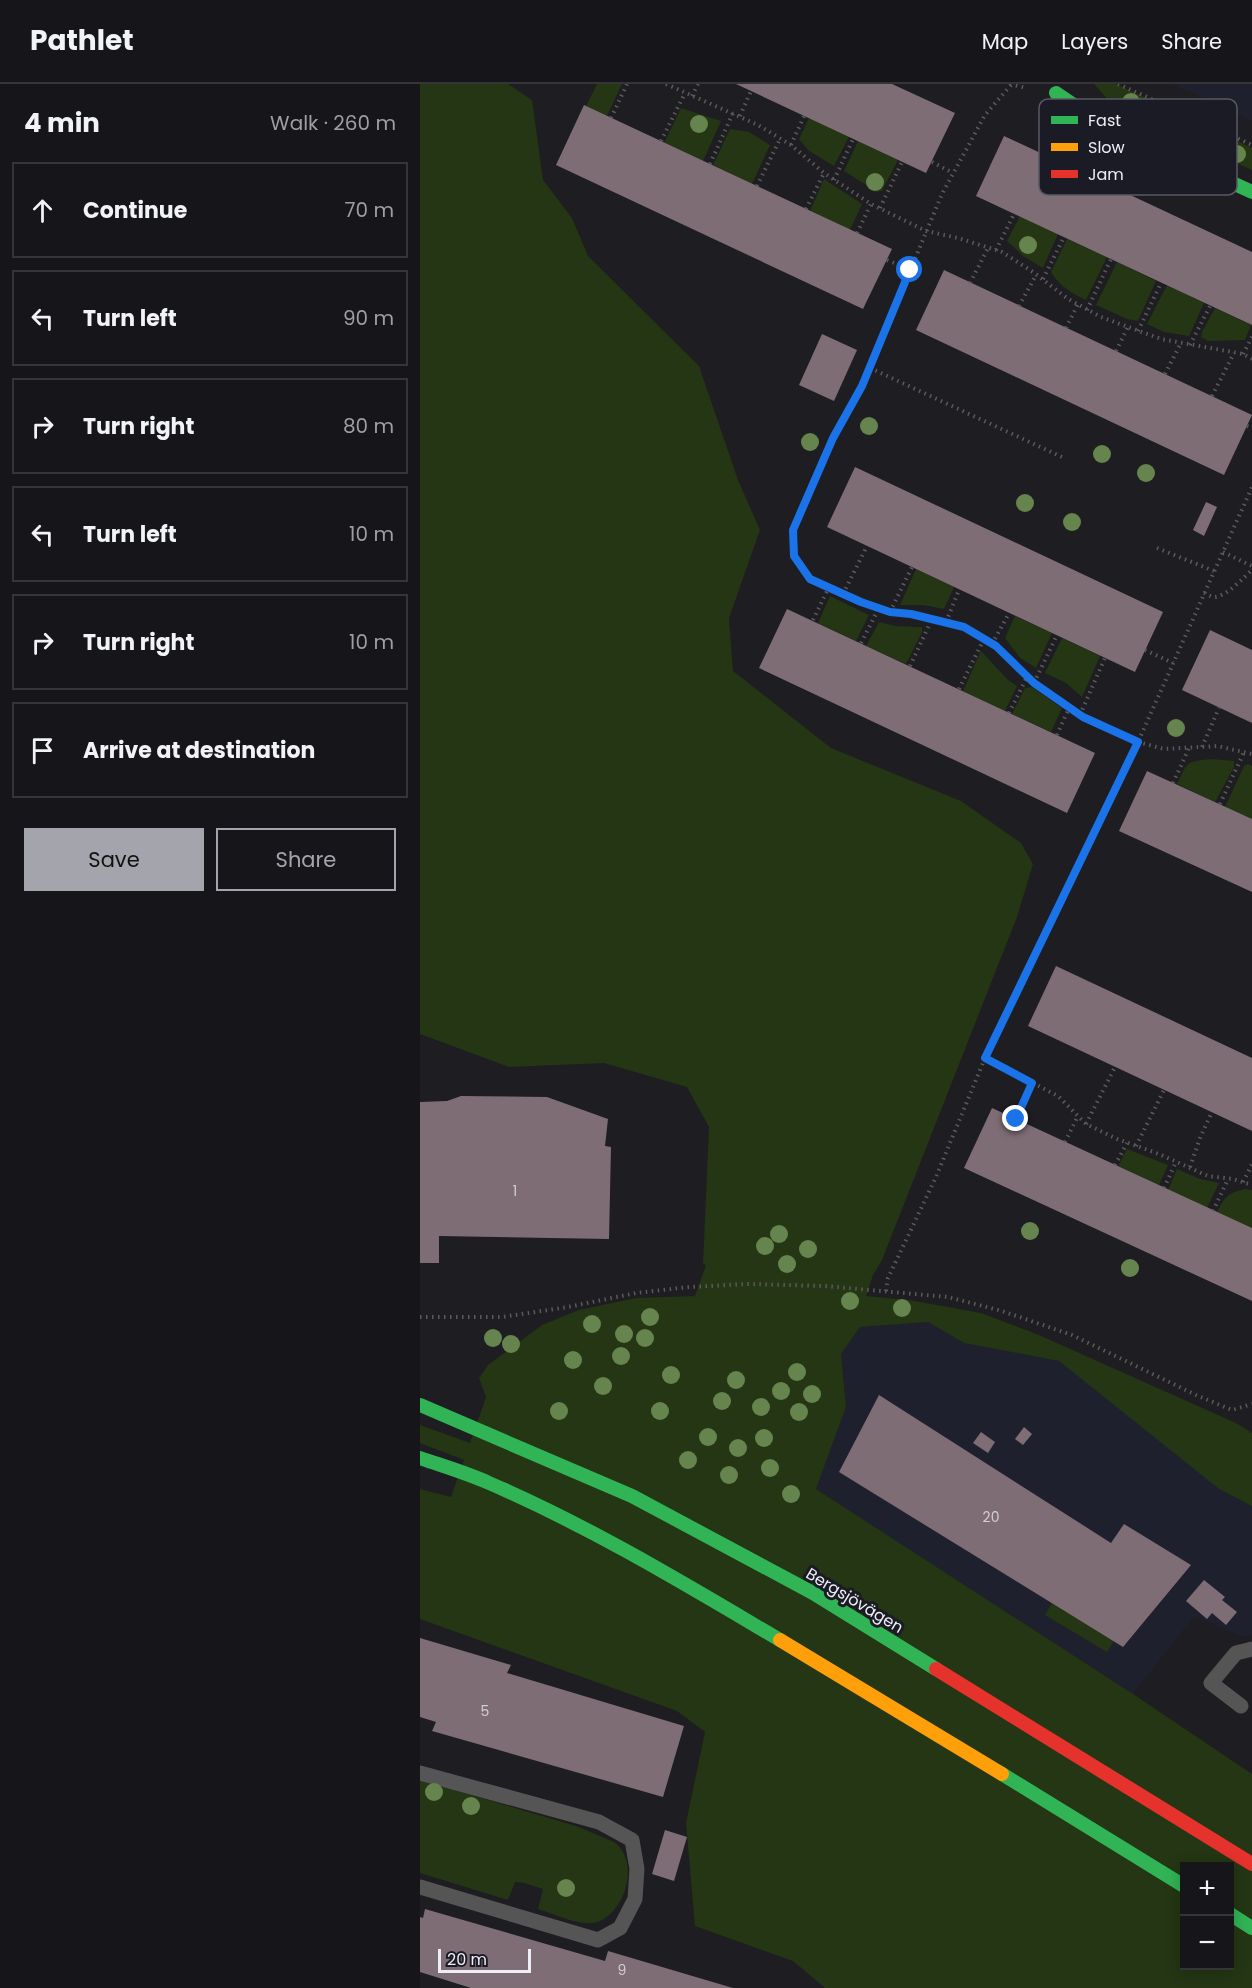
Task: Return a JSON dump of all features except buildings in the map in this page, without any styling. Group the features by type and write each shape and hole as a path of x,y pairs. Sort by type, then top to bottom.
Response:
{"street":[{"path":"1056,93 1065,99"},
{"path":"1237,185 1252,192"},
{"name":"Bergsjövägen","path":"420,1405 632,1496 813,1593 1252,1864"},
{"path":"420,1458 487,1482 553,1512 671,1575 870,1693 1180,1883"},
{"path":"1233,1916 1252,1928"}],"lane":[{"path":"1241,1706 1211,1683 1236,1653 1252,1649"},
{"path":"420,1773 599,1822 632,1840 637,1869 635,1899 620,1928 598,1940 420,1887"}],"path":[{"path":"611,118 627,84"},
{"path":"666,84 758,124 790,145 824,173 871,204 926,231 996,250 1036,274 1068,300 1101,317 1161,339 1243,354 1252,359"},
{"path":"692,96 698,84"},
{"path":"1118,84 1151,99"},
{"path":"1011,85 985,115 953,173 926,231 870,368 833,438 793,530 794,556 810,579 843,594 890,612 964,627 992,644 1034,683 1080,715 1138,742 1164,749 1217,746 1252,754"},
{"path":"740,116 751,91"},
{"path":"661,141 685,93"},
{"path":"710,164 733,113"},
{"path":"790,145 804,116"},
{"path":"1237,138 1252,145"},
{"path":"757,186 780,139"},
{"path":"834,180 853,139"},
{"path":"880,208 902,162"},
{"path":"932,162 953,173"},
{"path":"806,209 824,173"},
{"path":"857,233 871,204"},
{"path":"996,250 1014,214"},
{"path":"1042,280 1064,237"},
{"path":"970,282 988,248"},
{"path":"1087,310 1111,259"},
{"path":"887,260 910,270"},
{"path":"1019,306 1036,274"},
{"path":"1138,331 1161,283"},
{"path":"1066,328 1078,304"},
{"path":"1190,345 1210,306"},
{"path":"1116,351 1128,327"},
{"path":"1243,354 1252,337"},
{"path":"1165,374 1181,343"},
{"path":"1212,396 1234,353"},
{"path":"870,368 1064,458"},
{"path":"1247,426 1252,429"},
{"path":"886,1290 888,1278 936,1177 985,1058 1138,742 1252,487"},
{"path":"843,594 867,546"},
{"path":"1157,548 1214,572"},
{"path":"1204,593 1214,597 1231,589 1252,568 1223,552"},
{"path":"890,612 912,567"},
{"path":"813,620 829,587"},
{"path":"946,622 959,590"},
{"path":"861,643 879,608"},
{"path":"992,644 1009,613"},
{"path":"910,666 932,619"},
{"path":"1034,683 1058,636"},
{"path":"959,689 984,639"},
{"path":"1145,650 1173,663"},
{"path":"1080,715 1105,658"},
{"path":"1009,713 1027,677"},
{"path":"1057,735 1070,708"},
{"path":"1202,747 1220,708"},
{"path":"1173,783 1189,748"},
{"path":"1220,804 1244,752"},
{"path":"985,1058 1058,1096 1086,1124 1209,1176 1228,1178 1252,1185"},
{"path":"1086,1124 1115,1067"},
{"path":"1016,1119 1032,1083"},
{"path":"1136,1146 1164,1090"},
{"path":"1190,1168 1212,1112"},
{"path":"1065,1142 1078,1116"},
{"path":"1115,1165 1127,1143"},
{"path":"1164,1188 1176,1161"},
{"path":"1243,1182 1252,1164"},
{"path":"1214,1211 1228,1178"},
{"path":"420,1317 502,1317 636,1293 689,1287 747,1284 886,1290 948,1297 1002,1311 1072,1335 1232,1410 1252,1404"}],"shaded area":[{"path":"1173,84 1252,84 1252,121 1237,114 1237,99 1205,99"},
{"path":"929,1322 964,1343 1059,1361 1219,1489 1252,1506 1252,1635 1243,1637 1194,1616 1133,1694 816,1489 846,1407 841,1354 860,1327"}],"green space":[{"path":"420,84 508,84 532,100 543,180 572,218 588,256 699,366 738,480 760,530 729,618 733,671 831,748 961,801 1021,843 1033,864 1017,917 866,1296 909,1300 981,1313 1039,1335 1236,1423 1252,1433 1252,1506 1219,1489 1059,1361 964,1343 928,1322 860,1327 841,1354 846,1407 816,1489 1133,1694 1252,1774 1252,1988 825,1988 793,1961 695,1926 686,1823 705,1732 677,1711 420,1619 420,1489 451,1497 464,1460 420,1443 420,1425 470,1443 486,1397 479,1378 488,1365 542,1325 579,1310 636,1298 695,1296 706,1265 703,1264 709,1127 687,1087 604,1063 509,1067 420,1034"},
{"path":"597,84 622,84 607,116 586,106"},
{"path":"1094,84 1115,84 1148,99 1107,99"},
{"path":"681,108 721,121 703,161 664,143"},
{"path":"809,118 849,137 834,166 809,151 799,139"},
{"path":"730,129 749,132 770,145 752,184 713,165"},
{"path":"858,141 898,160 882,191 877,192 844,171"},
{"path":"1237,141 1252,148 1252,170 1237,163"},
{"path":"824,179 862,204 850,230 810,211"},
{"path":"1020,216 1058,234 1043,268 1023,256 1007,241"},
{"path":"1067,239 1107,257 1086,300 1066,289 1051,272"},
{"path":"1117,262 1156,281 1138,321 1127,319 1096,305"},
{"path":"1167,285 1204,303 1189,336 1164,332 1147,324"},
{"path":"1215,308 1251,325 1245,340 1208,341 1201,337"},
{"path":"916,569 954,587 944,609 923,605 900,605"},
{"path":"830,596 869,615 856,641 818,623"},
{"path":"1015,616 1052,633 1036,668 1020,658 1005,638"},
{"path":"879,622 896,626 922,627 922,632 906,664 866,646"},
{"path":"1062,638 1100,656 1082,697 1066,683 1045,673"},
{"path":"981,651 1008,680 1017,686 1005,711 963,691"},
{"path":"1032,687 1062,708 1051,732 1012,714 1025,688"},
{"path":"1211,759 1234,761 1234,767 1215,802 1177,784 1188,764"},
{"path":"1248,764 1252,766 1252,819 1225,807 1244,766"},
{"path":"1127,1149 1168,1165 1159,1185 1118,1166"},
{"path":"1177,1169 1200,1179 1219,1183 1207,1208 1168,1190"},
{"path":"1246,1189 1252,1190 1252,1228 1217,1212 1228,1196"},
{"path":"1052,1603 1114,1641 1107,1652 1045,1615"},
{"path":"420,1780 576,1826 614,1842 622,1851 627,1862 626,1888 621,1900 604,1919 586,1923 565,1919 538,1909 543,1889 524,1883 515,1882 508,1900 420,1873"}],"traffic: fast":[{"path":"1056,93 1065,99"},
{"path":"1237,185 1252,192"},
{"path":"420,1405 632,1496 813,1593 936,1669"},
{"path":"420,1458 481,1479 564,1518 637,1557 780,1640"},
{"path":"1002,1774 1180,1884"},
{"path":"1233,1916 1252,1928"}],"traffic: slow":[{"path":"780,1640 1002,1774"}],"traffic: jam":[{"path":"936,1669 1252,1864"}],"route":[{"path":"910,270 862,386 833,438 793,530 794,556 810,579 861,602 890,612 911,614 964,627 996,646 1034,683 1083,717 1138,742 985,1058 1032,1083 1016,1119"}]}
